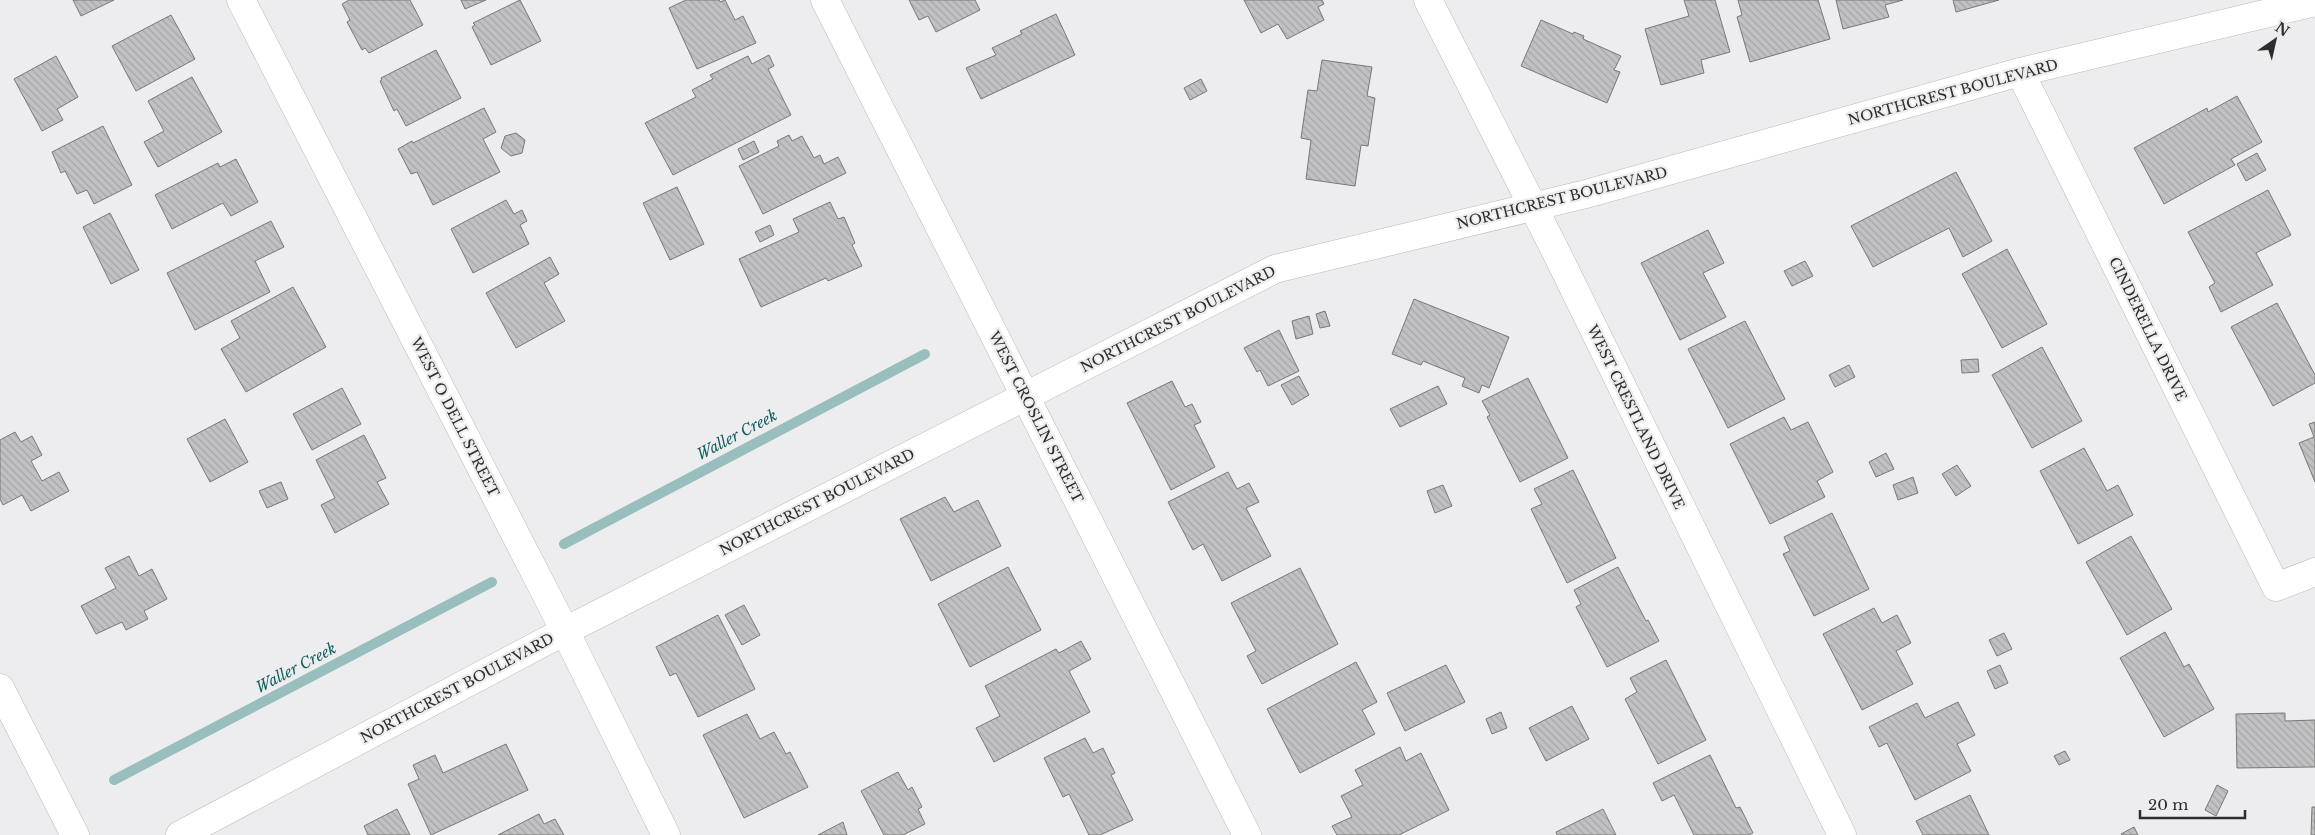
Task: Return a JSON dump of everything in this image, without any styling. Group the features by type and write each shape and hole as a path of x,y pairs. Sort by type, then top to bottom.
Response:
{"street":[{"name":"WEST O DELL STREET","path":"241,0 565,631 666,835"},
{"name":"WEST CROSLIN STREET","path":"824,0 1247,835"},
{"name":"WEST CRESTLAND DRIVE","path":"1428,0 1533,207 1842,835"},
{"name":"NORTHCREST BOULEVARD","path":"180,835 565,631 1275,269 1586,194 2020,72 2315,2"},
{"name":"CINDERELLA DRIVE","path":"2020,72 2276,588 2315,572"},
{"path":"0,688 76,835"}],"building":[{"path":"73,0 114,0 81,16"},
{"path":"349,0 410,0 423,25 369,53 365,48 362,50 347,22 350,20 342,4"},
{"path":"461,0 486,0 465,9"},
{"path":"520,0 541,41 491,65 472,27 475,25 473,23"},
{"path":"686,0 719,0 720,2 725,0 735,20 743,16 756,43 697,69 669,8"},
{"path":"909,0 975,0 980,10 936,32 928,16 919,20"},
{"path":"1244,0 1322,0 1324,4 1318,7 1324,20 1287,39 1278,24 1261,33"},
{"path":"1684,0 1715,0 1730,52 1701,60 1704,73 1661,85 1645,29 1689,16"},
{"path":"1738,0 1818,0 1830,39 1750,62 1737,17 1742,15"},
{"path":"1836,0 1903,0 1885,5 1889,17 1843,29"},
{"path":"1953,0 1999,0 1956,12"},
{"path":"1056,14 1075,55 981,99 966,68 996,55 992,48 1022,34 1020,31"},
{"path":"171,15 195,59 136,91 112,46"},
{"path":"1541,20 1573,34 1574,32 1584,36 1583,39 1621,56 1614,70 1620,72 1607,103 1521,66"},
{"path":"436,50 461,98 406,126 397,109 394,111 380,81 382,80 381,78"},
{"path":"769,55 774,66 768,69 791,115 673,175 645,123 696,97 692,90 713,79 710,75 748,56 752,64"},
{"path":"56,56 78,97 57,109 63,120 42,131 14,79"},
{"path":"1322,60 1372,67 1367,96 1375,98 1368,146 1361,145 1355,186 1306,179 1311,140 1301,138 1308,90 1317,91"},
{"path":"192,77 222,132 158,167 144,142 164,131 148,101"},
{"path":"1201,79 1207,91 1190,100 1184,88"},
{"path":"2237,96 2262,142 2231,159 2235,165 2164,204 2134,148 2207,108 2208,112"},
{"path":"484,108 496,132 483,139 500,172 433,205 417,172 411,174 398,149"},
{"path":"103,126 132,185 94,204 87,190 77,194 65,171 61,173 52,152"},
{"path":"516,133 525,140 522,153 511,156 501,148 505,136"},
{"path":"789,135 792,141 802,136 814,158 820,155 824,164 838,157 846,173 763,214 739,166 779,146 777,141"},
{"path":"754,141 759,152 743,160 738,149"},
{"path":"2257,153 2266,170 2246,181 2237,164"},
{"path":"236,159 258,202 231,216 223,203 172,229 155,195 218,163 220,167"},
{"path":"1956,172 1992,241 1963,257 1949,228 1873,267 1851,226"},
{"path":"677,187 704,244 670,260 643,203"},
{"path":"2268,190 2291,235 2256,253 2273,285 2221,312 2209,287 2215,283 2188,232"},
{"path":"506,200 514,214 522,210 527,221 520,225 529,244 473,273 451,229"},
{"path":"830,202 838,219 844,217 855,243 852,245 862,266 828,281 826,278 761,307 739,259 799,232 793,219"},
{"path":"110,213 139,270 111,284 83,227"},
{"path":"271,221 284,247 255,261 270,292 195,330 167,273"},
{"path":"770,225 774,235 760,242 755,232"},
{"path":"1708,230 1724,263 1703,273 1726,317 1680,340 1641,263"},
{"path":"2007,249 2047,324 2002,348 1962,274"},
{"path":"550,257 559,274 544,283 565,321 516,348 486,293"},
{"path":"1805,261 1813,276 1792,286 1784,271"},
{"path":"293,287 326,347 246,392 221,349 240,338 231,321"},
{"path":"1414,299 1509,337 1489,388 1482,385 1479,393 1462,386 1465,378 1423,361 1421,365 1392,354"},
{"path":"2277,303 2315,375 2315,383 2273,406 2231,327"},
{"path":"1325,311 1330,326 1320,328 1316,314"},
{"path":"1309,316 1313,334 1296,339 1292,321"},
{"path":"1745,321 1785,399 1728,428 1688,349"},
{"path":"1279,330 1299,371 1268,386 1260,370 1257,372 1244,348"},
{"path":"2042,347 2082,421 2032,448 1992,375"},
{"path":"1978,359 1979,372 1962,373 1961,360"},
{"path":"1849,365 1855,377 1835,387 1829,375"},
{"path":"1299,376 1309,395 1292,405 1281,385"},
{"path":"1528,378 1568,458 1520,482 1487,417 1490,415 1482,401"},
{"path":"1172,381 1185,407 1192,404 1201,422 1194,425 1215,467 1171,490 1127,403"},
{"path":"1438,386 1447,404 1400,427 1390,409"},
{"path":"342,388 361,424 312,450 293,414"},
{"path":"1784,417 1791,430 1808,422 1833,472 1817,481 1825,497 1770,524 1730,444"},
{"path":"225,419 248,462 210,482 187,439"},
{"path":"2315,422 2315,482 2299,443 2314,437 2309,424"},
{"path":"15,432 21,442 32,436 42,455 31,461 42,481 59,472 69,491 31,511 22,495 3,505 0,499 0,440"},
{"path":"364,435 386,478 377,482 389,504 335,533 321,505 335,498 316,460"},
{"path":"2084,448 2107,491 2118,485 2133,515 2078,544 2040,471"},
{"path":"1886,453 1894,469 1876,477 1869,462"},
{"path":"1957,465 1971,486 1956,496 1942,474"},
{"path":"1573,470 1616,558 1567,583 1531,509 1542,504 1534,489"},
{"path":"1228,472 1237,489 1249,483 1259,502 1246,508 1271,556 1222,581 1203,544 1193,550 1168,502"},
{"path":"1913,477 1918,493 1898,500 1893,485"},
{"path":"281,482 288,499 267,508 259,491"},
{"path":"1443,485 1452,506 1435,513 1427,491"},
{"path":"945,497 954,512 978,500 1001,546 931,581 900,519"},
{"path":"1832,513 1869,589 1814,616 1783,554 1790,551 1784,537"},
{"path":"2131,536 2172,609 2127,635 2086,562"},
{"path":"129,556 139,576 152,569 167,599 144,611 148,619 126,630 122,622 96,634 81,606 116,588 105,568"},
{"path":"1008,567 1041,630 970,667 938,604"},
{"path":"1618,567 1646,621 1648,620 1659,641 1607,667 1576,607 1581,604 1574,590"},
{"path":"1300,568 1338,644 1262,684 1247,656 1256,651 1231,603"},
{"path":"744,605 760,635 742,645 725,615"},
{"path":"1874,608 1882,623 1897,615 1911,643 1896,651 1913,684 1862,710 1823,634"},
{"path":"718,615 755,689 698,717 676,673 670,676 656,647"},
{"path":"2165,632 2184,667 2189,664 2214,709 2164,737 2120,658"},
{"path":"2004,633 2012,649 1997,656 1989,640"},
{"path":"1081,641 1091,659 1069,671 1090,712 994,762 976,728 1000,716 985,686 1056,649 1059,653"},
{"path":"1666,660 1706,740 1658,764 1625,699 1637,692 1630,678"},
{"path":"1356,662 1377,702 1362,710 1375,734 1300,773 1267,709"},
{"path":"1446,665 1465,702 1405,731 1387,693"},
{"path":"2000,665 2008,683 1995,689 1987,671"},
{"path":"1958,702 1975,735 1957,744 1971,771 1915,800 1887,743 1879,747 1869,727 1917,703 1925,718"},
{"path":"1572,706 1589,739 1546,761 1529,728"},
{"path":"1501,712 1507,728 1492,734 1486,719"},
{"path":"2285,713 2285,721 2315,720 2315,767 2237,768 2236,714"},
{"path":"747,714 760,739 774,732 786,754 790,752 808,787 744,818 703,735"},
{"path":"1085,738 1093,753 1103,748 1115,773 1111,775 1133,820 1100,835 1089,835 1069,794 1063,797 1044,758"},
{"path":"506,744 528,790 431,835 408,784 419,779 413,765 435,755 443,773"},
{"path":"1400,747 1406,761 1421,753 1449,810 1399,835 1337,835 1332,826 1352,817 1341,796 1363,785 1355,770"},
{"path":"2065,751 2070,760 2059,765 2054,756"},
{"path":"1710,755 1736,808 1740,807 1753,833 1749,835 1694,835 1674,795 1662,801 1653,783"},
{"path":"898,772 908,790 912,787 922,807 918,809 925,824 903,835 884,835 861,791"},
{"path":"2217,785 2228,791 2216,816 2205,810"},
{"path":"1970,795 1989,835 1923,835 1916,821"},
{"path":"2312,807 2315,807 2315,835 2311,835"},
{"path":"397,809 410,835 368,835 364,826"},
{"path":"1603,809 1616,835 1557,835 1556,832"},
{"path":"539,814 544,824 555,819 564,835 498,835"},
{"path":"843,822 847,835 818,835"},
{"path":"2134,827 2138,835 2121,834"}],"waterway":[{"name":"Waller Creek","path":"564,544 925,354"},
{"name":"Waller Creek","path":"114,780 492,582"}]}
